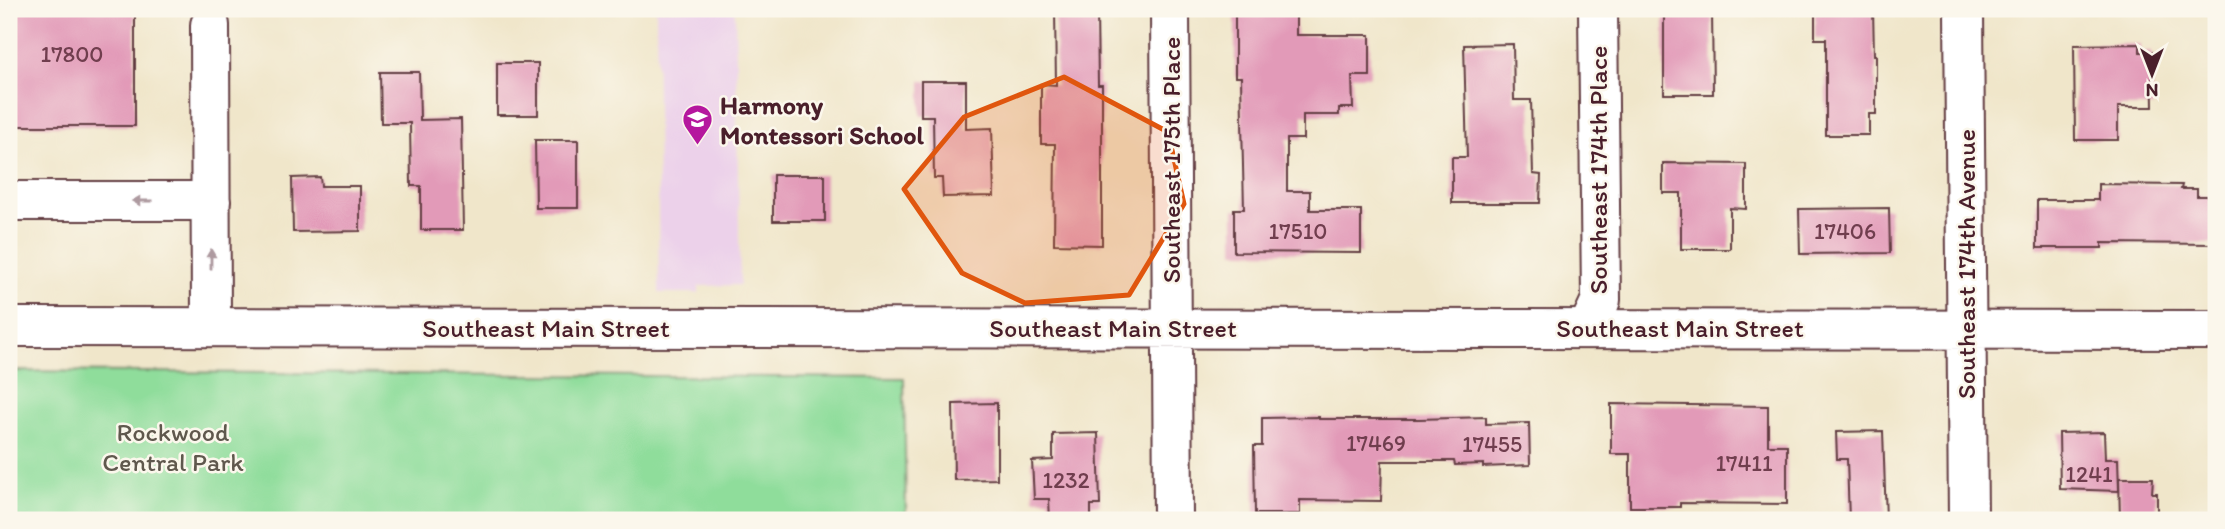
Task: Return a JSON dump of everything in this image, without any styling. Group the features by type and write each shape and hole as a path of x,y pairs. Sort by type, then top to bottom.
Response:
{"street":[{"name":"Southeast 175th Place","path":"1170,9 1173,520"},
{"name":"Southeast 174th Place","path":"1588,328 1601,300 1598,9"},
{"name":"Southeast 174th Avenue","path":"1964,9 1968,520"},
{"path":"210,25 212,327"},
{"path":"9,201 211,201"},
{"name":"Southeast Main Street","path":"9,327 2216,330"}],"highlighted area":[{"path":"1064,77 1168,132 1184,204 1129,295 1025,303 962,273 904,189 964,117"}],"shaded area":[{"name":"Harmony Montessori School","path":"656,9 735,9 740,285 699,286 699,293 659,293"}],"green space":[{"name":"Rockwood Central Park","path":"9,371 904,378 906,520 9,520"}],"building":[{"path":"9,9 135,9 135,126 9,126"},
{"path":"1055,9 1097,9 1098,85 1102,85 1102,245 1054,244 1055,144 1041,144 1041,84 1056,85"},
{"path":"1235,9 1296,9 1296,35 1370,35 1370,76 1352,76 1353,108 1339,108 1339,115 1303,115 1303,139 1287,139 1287,191 1310,191 1310,210 1361,210 1361,253 1234,252 1234,209 1244,209 1241,77 1235,77"},
{"path":"1815,9 1873,9 1876,114 1869,114 1869,135 1826,135 1826,39 1815,39"},
{"path":"1664,11 1712,11 1713,94 1664,94"},
{"path":"1513,44 1514,100 1531,100 1533,174 1541,175 1540,203 1452,203 1452,157 1467,157 1464,45"},
{"path":"2140,44 2140,52 2152,52 2153,107 2118,107 2118,140 2075,140 2074,45"},
{"path":"497,63 538,63 538,115 497,115"},
{"path":"380,72 419,72 420,120 461,119 463,230 421,230 421,186 411,186 410,123 381,123"},
{"path":"921,81 966,81 966,129 992,128 994,196 943,197 942,178 934,178 933,116 921,116"},
{"path":"535,140 578,140 578,208 536,208"},
{"path":"1663,163 1746,164 1746,209 1730,208 1730,249 1681,249 1681,193 1663,193"},
{"path":"773,175 825,175 825,221 773,221"},
{"path":"320,177 321,186 360,186 360,231 293,232 292,178"},
{"path":"2098,184 2182,185 2181,189 2197,189 2197,196 2216,196 2216,244 2102,243 2102,248 2037,248 2037,200 2098,200"},
{"path":"1889,208 1890,253 1800,254 1799,209"},
{"path":"997,403 997,479 954,480 953,404"},
{"path":"1611,404 1768,406 1768,445 1787,445 1787,504 1680,503 1680,507 1630,507 1630,454 1611,454"},
{"path":"1486,417 1486,424 1529,423 1530,465 1483,467 1483,464 1455,465 1454,461 1382,461 1381,501 1300,500 1300,514 1255,514 1254,446 1262,446 1262,418"},
{"path":"1883,431 1886,520 1849,520 1847,459 1837,459 1836,432"},
{"path":"2104,432 2105,459 2118,459 2119,491 2060,489 2059,433"},
{"path":"1098,433 1100,505 1091,505 1091,520 1050,520 1049,499 1034,499 1032,461 1053,460 1053,434"},
{"path":"2119,478 2153,478 2152,493 2157,493 2157,520 2120,520"}],"place":[{"name":"Harmony Montessori School","path":"697,147"}]}
